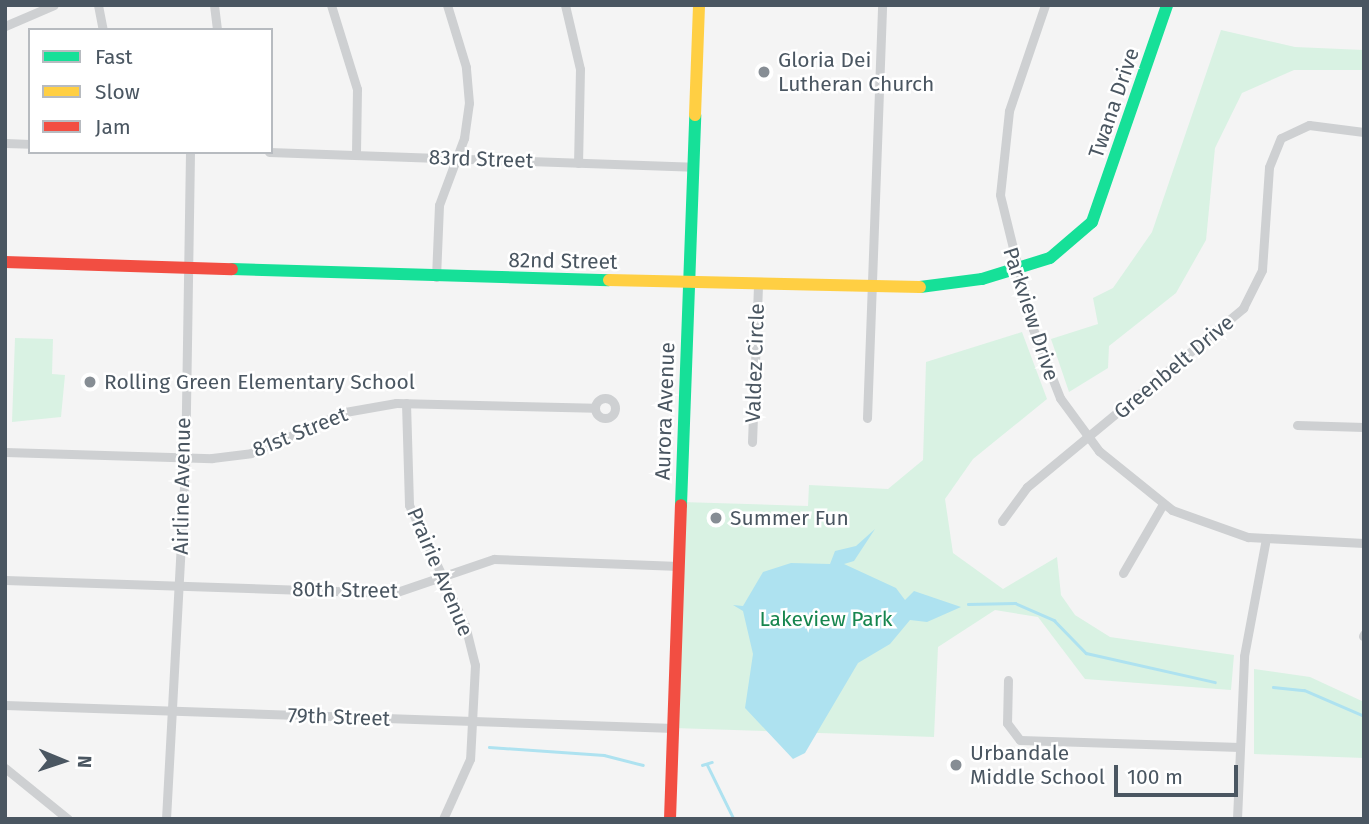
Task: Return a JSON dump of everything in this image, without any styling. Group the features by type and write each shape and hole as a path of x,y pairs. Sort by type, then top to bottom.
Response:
{"street":[{"path":"5,26 54,5"},
{"path":"98,5 103,28"},
{"path":"214,5 217,28"},
{"path":"331,5 357,89 356,155"},
{"path":"436,277 439,205 458,159 468,85 447,5"},
{"path":"565,5 580,69 578,163"},
{"name":"Aurora Avenue","path":"670,819 699,5"},
{"path":"867,418 882,5"},
{"name":"Parkview Drive","path":"1045,5 1001,145 1000,195 1015,268 1047,371 1088,438 1163,504 1222,530 1266,539 1364,543"},
{"name":"Twana Drive","path":"1097,213 1167,5"},
{"name":"Greenbelt Drive","path":"1002,522 1027,487 1243,308 1265,254 1269,167 1276,144 1300,127 1364,132"},
{"path":"5,143 28,144"},
{"name":"83rd Street","path":"273,152 693,167"},
{"name":"Airline Avenue","path":"166,819 169,711 185,458 185,268 190,154"},
{"name":"82nd Street","path":"5,262 436,277 689,281 872,289 946,286 1015,268 1064,250 1097,213"},
{"name":"Valdez Circle","path":"752,442 758,284"},
{"name":"81st Street","path":"5,452 185,458 251,453 345,412 406,402 594,408"},
{"name":"Prairie Avenue","path":"406,402 409,505 471,645 474,721 465,776 443,819"},
{"path":"1297,425 1364,427"},
{"path":"1123,573 1163,504"},
{"path":"1237,819 1244,656 1266,539"},
{"name":"80th Street","path":"5,580 394,593 494,559 679,566"},
{"path":"1008,680 1007,723 1013,737 1240,747"},
{"name":"79th Street","path":"5,705 674,728"},
{"path":"5,768 68,819"}],"green space":[{"path":"1221,30 1295,47 1364,50 1364,70 1294,70 1242,93 1215,148 1206,240 1176,293 1109,346 1108,368 1069,392 1051,339 1098,324 1093,298 1113,288 1152,232"},
{"name":"Lakeview Park","path":"1022,332 1047,399 973,459 945,499 953,553 1003,589 1057,557 1061,595 1075,615 1110,637 1234,655 1231,690 1085,679 1038,617 995,610 938,647 934,737 674,728 681,502 808,506 809,485 888,489 923,460 926,362"},
{"path":"15,338 53,339 52,374 65,375 61,417 12,422"},
{"path":"1254,669 1310,677 1364,702 1364,758 1254,754"}],"water":[{"path":"875,529 854,561 844,564 896,588 905,600 914,591 961,607 927,622 910,620 890,644 858,663 805,753 793,759 745,708 753,654 743,611 733,605 743,606 763,572 791,563 830,564 835,551 856,546"}],"waterway":[{"path":"968,604 1015,603 1054,620 1086,653 1215,682"},
{"path":"1273,687 1304,690 1364,716"},
{"path":"489,747 604,755 643,765"},
{"path":"702,765 712,762"},
{"path":"707,764 734,819"}],"traffic: fast":[{"path":"920,287 982,279 1050,258 1092,222 1167,5"},
{"path":"681,505 695,115"},
{"path":"232,269 609,280"}],"traffic: slow":[{"path":"695,115 699,5"},
{"path":"609,280 920,287"}],"traffic: jam":[{"path":"5,262 232,269"},
{"path":"670,819 681,505"}],"place":[{"name":"Gloria Dei Lutheran Church","path":"764,72"},
{"name":"Rolling Green Elementary School","path":"90,382"},
{"name":"Summer Fun","path":"716,518"},
{"name":"Urbandale Middle School","path":"956,765"}]}
